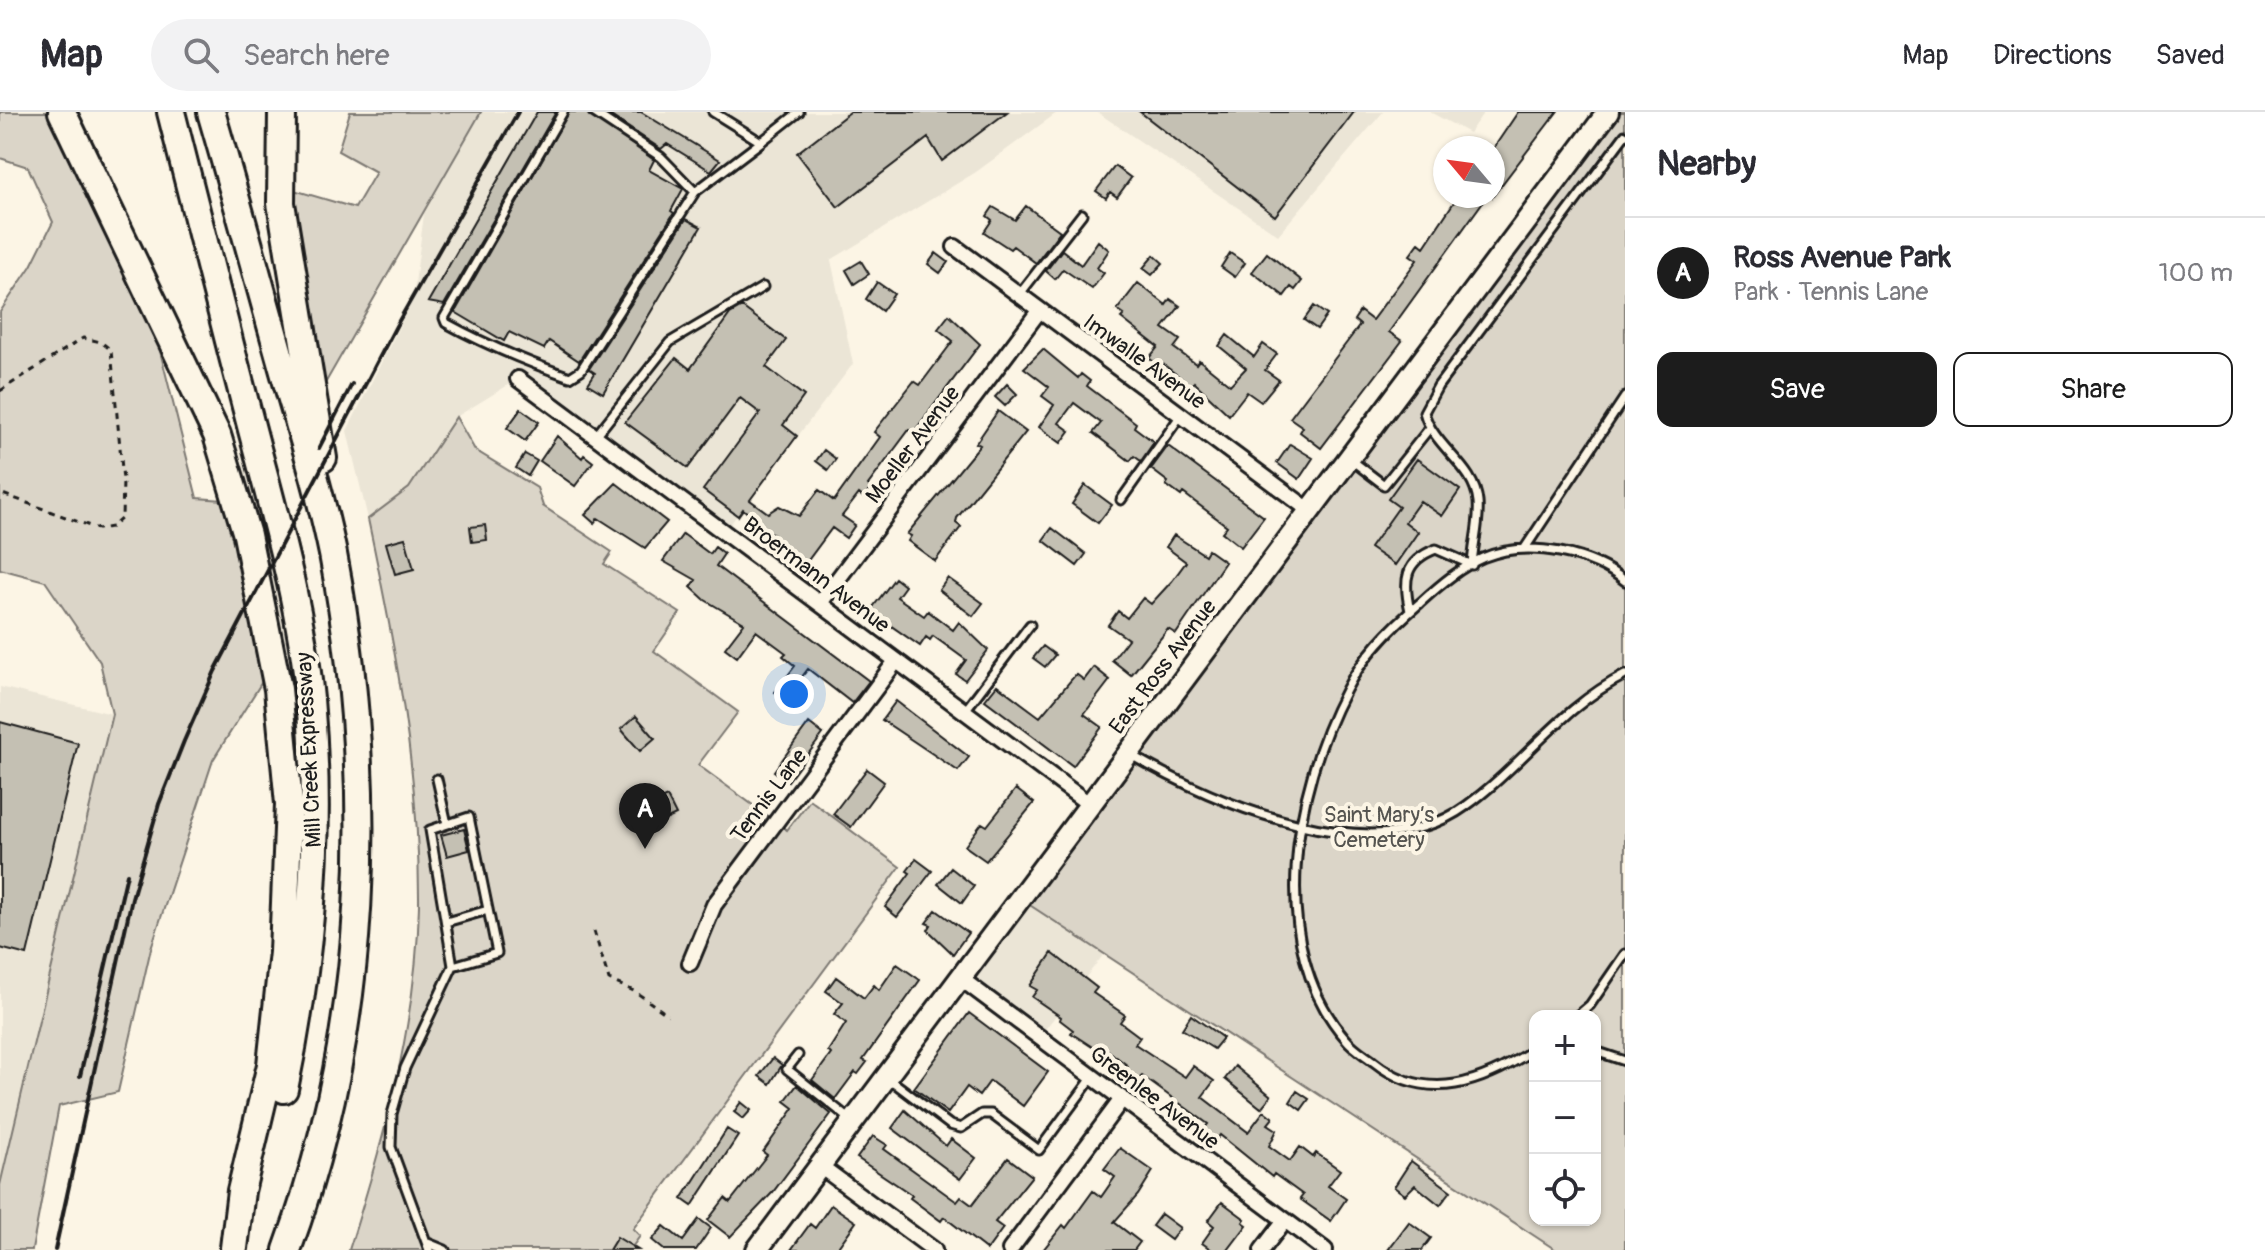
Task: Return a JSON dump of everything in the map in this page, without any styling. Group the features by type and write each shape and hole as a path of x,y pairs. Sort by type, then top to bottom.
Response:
{"highway":[{"path":"62,112 217,435 250,550 278,689 289,804 283,952 271,1065 241,1191 234,1249"},
{"name":"Mill Creek Expressway","path":"171,112 292,584 310,700 314,853 306,970 271,1145 234,1249"},
{"name":"Mill Creek Expressway","path":"211,112 332,551 358,725 361,843 353,968 343,1036 309,1184 287,1250"},
{"path":"282,112 281,203 323,459 318,493"}],"street":[{"name":"East Ross Avenue","path":"757,1250 1608,112"},
{"name":"Imwalle Avenue","path":"955,247 1309,510"},
{"name":"Moeller Avenue","path":"820,603 1039,311"},
{"name":"Broermann Avenue","path":"518,379 1089,804"},
{"name":"Tennis Lane","path":"690,963 714,905 896,661"},
{"name":"Greenlee Avenue","path":"960,978 1325,1250"},
{"path":"1010,1250 1122,1099"},
{"path":"820,1166 934,1250"},
{"path":"1262,1250 1285,1220"}],"lane":[{"path":"563,112 444,314 446,323 509,356 575,376 695,192 799,112"},
{"path":"593,112 661,157 695,192"},
{"path":"713,112 761,142"},
{"path":"1472,565 1478,503 1472,481 1428,430 1424,412 1438,386 1625,135"},
{"path":"1019,295 1082,214"},
{"path":"595,437 670,342 763,287"},
{"path":"1525,548 1625,397"},
{"path":"1121,500 1181,415"},
{"path":"1349,458 1384,485 1428,430"},
{"path":"1529,1052 1467,1085 1422,1084 1384,1070 1346,1040 1315,990 1298,938 1294,859 1331,722 1347,687 1387,631 1442,583 1497,549 1525,548 1581,556 1614,571 1625,581"},
{"path":"1410,611 1404,584 1409,567 1420,555 1436,549 1472,565"},
{"path":"964,712 1030,625"},
{"path":"1127,753 1175,780 1302,824 1373,836 1424,829 1466,807 1571,708 1625,675"},
{"path":"437,779 447,824"},
{"path":"445,1250 429,1246 391,1147 392,1114 405,1068 453,966 430,830 469,817 497,953 453,966"},
{"path":"446,922 488,910"},
{"path":"1584,1010 1625,954"},
{"path":"1601,1053 1625,1061"},
{"path":"798,1055 787,1069 853,1122"},
{"path":"887,1077 950,1125 961,1128 982,1114 991,1114 1039,1150 1093,1078"}],"path":[{"path":"0,391 83,338 101,342 111,350 123,480 122,518 112,527 98,529 0,493"},
{"path":"594,931 609,980 634,991 668,1015"}],"shaded area":[{"path":"481,112 1058,112 976,172 831,260 853,364 725,531 518,379 456,417 409,488 368,519 347,431 413,299 424,214"},
{"path":"1097,112 1383,112 1278,235"},
{"path":"1430,112 1484,112 1469,133"},
{"path":"0,687 112,714 0,1185"},
{"path":"1019,898 1104,954 1039,1037 960,978"}],"green space":[{"path":"0,112 52,112 157,339 197,498 251,502 280,653 213,760 151,948 118,1092 59,1106 32,1250 0,1250 0,1185 112,714 100,662 45,581 0,569 0,312 31,266 53,222 28,167 0,158"},
{"path":"350,112 481,112 319,394 294,269 294,190 355,208 376,172 338,151"},
{"name":"Saint Mary’s Cemetery","path":"1608,112 1625,112 1625,1250 1556,1250 1019,898"},
{"path":"456,417 475,450 537,488 543,506 612,552 604,564 680,613 654,651 738,712 698,765 787,830 810,800 900,867 633,1229 640,1236 630,1250 349,1250 386,1123 405,1037 417,949 419,905 415,807 404,710 368,519 409,488"}],"building":[{"path":"537,112 556,112 444,305 428,302"},
{"path":"569,112 587,112 654,160 649,170 683,189 671,211 674,213 579,361 549,341 544,349 509,332 504,341 455,312"},
{"path":"605,112 641,112 720,160 711,171 667,144 661,149"},
{"path":"850,112 1007,112 942,161 928,138 838,207 797,153"},
{"path":"1140,112 1354,112 1275,216"},
{"path":"1518,112 1557,112 1505,180 1505,136 1502,136"},
{"path":"1115,166 1131,178 1117,197 1110,192 1106,198 1096,191"},
{"path":"1026,206 1060,231 1036,263 1013,246 1010,249 984,232 992,220 987,216 993,207 1015,220"},
{"path":"1450,208 1478,208 1389,332 1402,341 1321,448 1300,432 1303,427 1290,418 1360,325 1354,320 1360,311 1372,320 1417,260 1410,255 1419,243 1424,247"},
{"path":"686,219 701,227 603,393 588,384 595,373 589,369"},
{"path":"1098,241 1109,250 1097,268 1104,273 1092,289 1063,269 1055,279 1046,271 1062,250 1081,265"},
{"path":"936,253 948,262 940,273 928,264"},
{"path":"1230,253 1245,263 1235,277 1221,267"},
{"path":"1267,253 1302,281 1295,290 1291,287 1284,296 1252,272"},
{"path":"1154,255 1163,263 1152,275 1143,268"},
{"path":"861,261 869,274 854,284 846,270"},
{"path":"877,282 894,294 882,311 866,299"},
{"path":"1138,283 1166,305 1170,299 1180,306 1163,328 1180,340 1174,348 1196,364 1199,360 1230,385 1246,368 1219,346 1227,335 1254,357 1263,344 1277,354 1265,370 1279,380 1261,402 1247,392 1229,415 1194,382 1191,386 1163,364 1160,367 1149,358 1158,347 1121,318 1124,315 1117,310"},
{"path":"1314,306 1327,315 1317,329 1304,320"},
{"path":"742,307 786,340 766,367 804,396 783,425 797,436 750,500 768,513 779,506 799,516 819,490 834,501 880,437 874,432 914,381 920,385 953,341 938,329 949,315 980,344 913,433 909,430 868,485 871,488 864,498 859,494 842,516 855,525 846,538 832,528 806,563 743,509 738,516 703,490 760,413 740,398 688,468 625,422 676,358 690,369 730,314"},
{"path":"1043,349 1078,378 1081,374 1090,381 1087,386 1136,423 1134,427 1154,442 1141,461 1134,456 1130,461 1093,433 1101,423 1074,403 1059,423 1070,431 1061,443 1039,427 1054,405 1042,396 1049,387 1024,368"},
{"path":"1007,384 1017,394 1005,406 995,397"},
{"path":"521,409 539,422 525,441 507,428"},
{"path":"998,411 1026,432 957,518 956,523 961,527 935,561 908,541 911,536 907,534 980,445 976,443"},
{"path":"557,436 582,458 584,455 593,462 575,486 540,461"},
{"path":"1290,444 1313,458 1299,479 1277,463"},
{"path":"1168,446 1264,517 1241,547 1222,532 1227,526 1183,493 1181,496 1166,485 1168,482 1151,469"},
{"path":"824,450 836,459 828,470 816,461"},
{"path":"525,454 537,461 528,476 516,468"},
{"path":"1417,459 1460,490 1442,516 1420,501 1405,522 1418,532 1395,565 1370,548 1399,507 1388,499"},
{"path":"616,483 667,522 645,548 598,518 594,523 585,515"},
{"path":"1085,485 1112,505 1098,523 1072,504"},
{"path":"485,525 487,540 472,542 470,527"},
{"path":"1052,528 1086,554 1077,566 1043,540"},
{"path":"683,534 710,554 715,547 724,554 716,566 869,681 852,703 808,669 785,699 775,692 795,666 783,656 786,653 756,631 737,657 725,648 744,623 705,600 691,587 696,580 663,561"},
{"path":"1174,535 1205,555 1208,550 1225,562 1176,634 1168,629 1131,675 1112,660 1128,639 1108,625 1118,611 1127,618 1143,598 1151,604 1186,562 1166,547"},
{"path":"405,538 414,569 395,574 386,543"},
{"path":"895,578 905,586 897,597 924,616 928,611 953,630 959,622 988,650 965,680 956,674 966,660 933,636 930,640 926,637 920,646 870,611"},
{"path":"948,578 983,603 973,616 939,590"},
{"path":"1043,646 1055,655 1045,667 1033,658"},
{"path":"1094,667 1110,680 1084,714 1102,727 1073,766 985,700 997,685 1040,717 1076,674 1084,680"},
{"path":"896,701 969,757 958,771 882,720"},
{"path":"636,716 655,738 640,751 621,729"},
{"path":"0,722 78,743 27,955 0,948"},
{"path":"809,723 823,734 788,781 774,771"},
{"path":"867,769 884,782 851,827 833,814"},
{"path":"1016,789 1034,803 986,861 965,846 982,823 987,826"},
{"path":"667,797 676,815 659,823 650,805"},
{"path":"464,829 469,850 447,856 441,835"},
{"path":"916,859 932,871 897,917 885,907 910,873 907,871"},
{"path":"951,868 974,886 962,903 938,884"},
{"path":"936,910 968,933 953,954 928,930 931,925 926,923"},
{"path":"1052,953 1097,988 1093,993 1125,1015 1120,1022 1140,1037 1135,1044 1185,1077 1193,1066 1214,1081 1202,1097 1248,1132 1264,1111 1273,1118 1268,1124 1277,1130 1269,1146 1290,1161 1300,1147 1313,1157 1316,1153 1340,1170 1328,1186 1346,1199 1331,1221 1300,1199 1303,1195 1274,1174 1272,1177 1220,1135 1214,1143 1201,1133 1208,1124 1142,1076 1138,1080 1125,1070 1128,1066 1106,1049 1103,1054 1071,1033 1073,1030 1060,1020 1061,1017 1032,997 1037,990 1030,986"},
{"path":"897,964 920,980 863,1060 867,1062 858,1074 855,1072 835,1099 812,1080 831,1054 828,1051 846,1023 834,1014 843,1003 826,991 836,977 864,998 874,985 879,990"},
{"path":"969,1013 1048,1072 1023,1106 990,1081 979,1096 967,1087 948,1113 914,1088"},
{"path":"1191,1015 1223,1038 1214,1049 1182,1029"},
{"path":"773,1058 782,1065 770,1084 759,1076"},
{"path":"1235,1066 1271,1096 1261,1108 1225,1079"},
{"path":"797,1085 831,1114 773,1192 730,1237 708,1220 725,1198 730,1202 767,1155 763,1152 794,1108 785,1101"},
{"path":"1297,1091 1309,1099 1301,1110 1290,1102"},
{"path":"741,1102 751,1110 743,1119 734,1112"},
{"path":"905,1110 946,1146 951,1139 976,1158 960,1179 892,1128"},
{"path":"727,1129 738,1136 692,1206 682,1199"},
{"path":"873,1136 887,1145 884,1149 957,1202 961,1197 972,1205 1008,1158 1032,1176 995,1222 1003,1228 987,1250 944,1217 941,1221 910,1198 912,1195 857,1158"},
{"path":"1120,1148 1153,1171 1138,1195 1114,1222 1140,1242 1134,1250 1043,1250 1063,1225 1066,1228 1093,1191 1101,1197 1115,1177 1104,1169"},
{"path":"1411,1161 1451,1191 1440,1205 1415,1185 1405,1195 1394,1187"},
{"path":"1222,1202 1245,1219 1243,1222 1247,1225 1228,1250 1212,1250 1202,1243 1214,1226 1208,1221"},
{"path":"831,1205 856,1222 836,1250 791,1250 810,1224 815,1228"},
{"path":"1161,1214 1180,1228 1171,1240 1152,1226"},
{"path":"699,1219 711,1228 696,1250 664,1250 652,1240 664,1226 683,1241"},
{"path":"1409,1222 1431,1238 1422,1250 1388,1250"},
{"path":"617,1237 638,1250 609,1250"}],"railway":[{"path":"55,1250 132,898 159,804 184,741 215,671 396,326 518,112"},
{"path":"319,448 352,384"},
{"path":"80,1076 127,874"}],"place":[{"name":"Ross Avenue Park","path":"645,849"}]}
